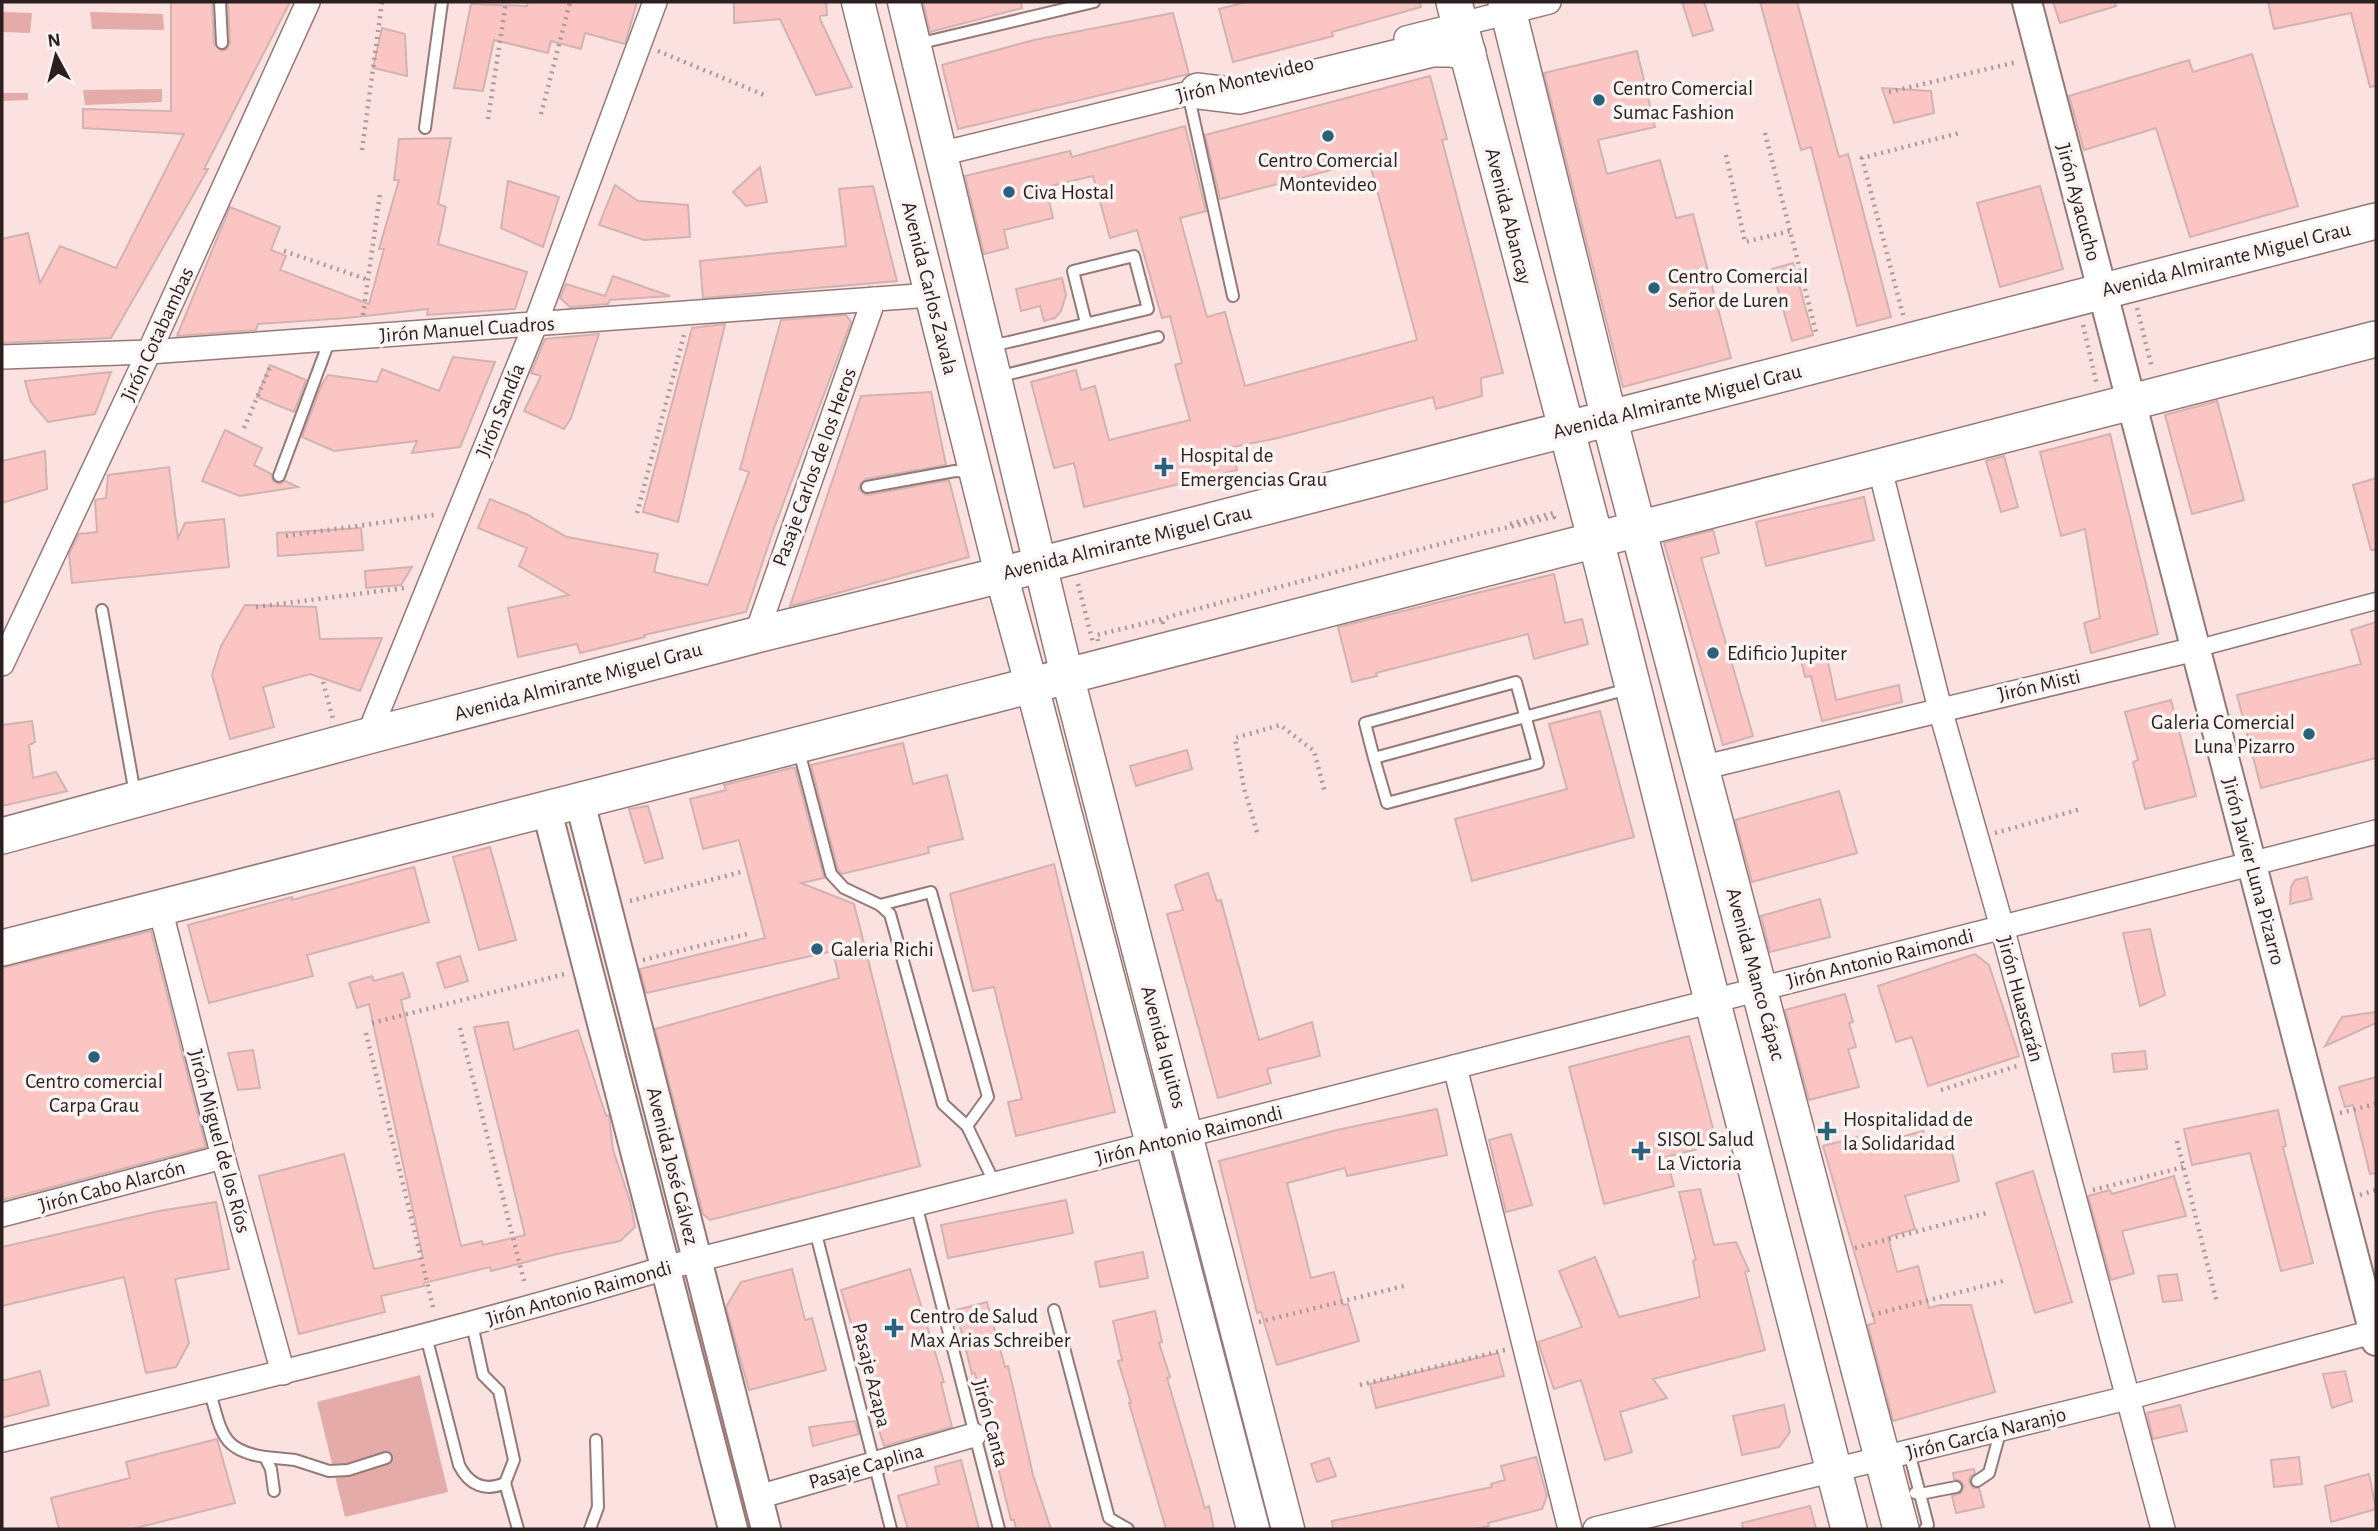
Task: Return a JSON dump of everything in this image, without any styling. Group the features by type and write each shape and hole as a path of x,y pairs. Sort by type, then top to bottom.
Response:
{"main road":[{"name":"Avenida Carlos Zavala","path":"859,2 1002,580"},
{"name":"Avenida Carlos Zavala","path":"904,2 1040,570"},
{"path":"1507,7 1611,423"},
{"path":"1193,92 1239,96 1432,49 1452,49 1461,26"},
{"name":"Avenida Abancay","path":"1461,26 1567,434"},
{"path":"872,55 914,45"},
{"name":"Avenida Almirante Miguel Grau","path":"2,836 756,635 1002,580 1611,423 1909,341 2104,296 2376,221"},
{"path":"2,948 798,745 1029,676 1580,525 1635,517 1880,468 2118,392 2376,339"},
{"path":"947,356 986,347"},
{"name":"Avenida Manco Cápac","path":"1611,423 1846,1322 1900,1473 1901,1529"},
{"path":"1567,434 1580,525 1633,688 1849,1529"},
{"name":"Avenida Iquitos","path":"1040,570 1288,1529"},
{"name":"Avenida Iquitos","path":"1002,580 1253,1529"}],"street":[{"name":"Jirón Cotabambas","path":"2,664 149,352 308,2"},
{"name":"Jirón Sandía","path":"354,740 429,584 535,325 655,2"},
{"path":"1461,26 1507,7 1549,2"},
{"name":"Jirón Ayacucho","path":"2027,2 2104,296 2118,392"},
{"name":"Jirón Montevideo","path":"940,154 1193,92"},
{"name":"Jirón Manuel Cuadros","path":"2,356 149,352 932,295"},
{"name":"Pasaje Carlos de los Heros","path":"756,635 874,299"},
{"name":"Jirón Javier Luna Pizarro","path":"2118,392 2195,649 2375,1334"},
{"name":"Jirón Huascarán","path":"1880,468 1940,709 2002,927 2162,1529"},
{"name":"Jirón Misti","path":"1701,768 2195,649 2376,601"},
{"name":"Avenida José Gálvez","path":"564,806 606,907 766,1529"},
{"name":"Avenida José Gálvez","path":"564,806 588,968 733,1529"},
{"name":"Jirón Antonio Raimondi","path":"2,1440 283,1373 531,1308 665,1268 2376,832"},
{"name":"Jirón Miguel de los Ríos","path":"160,908 223,1157 283,1373"},
{"path":"1455,1067 1570,1529"},
{"name":"Jirón Cabo Alarcón","path":"2,1215 223,1157"},
{"name":"Jirón García Naranjo","path":"1595,1529 1834,1470 1900,1473 2001,1429 2375,1334"},
{"name":"Pasaje Caplina","path":"758,1497 974,1436"}],"lane":[{"path":"220,2 222,43"},
{"path":"425,128 442,2"},
{"path":"914,45 1094,2"},
{"path":"1193,92 1233,296"},
{"path":"986,347 1148,309 1134,256 1073,271 1086,323"},
{"path":"994,377 1158,337"},
{"path":"279,476 330,339"},
{"path":"867,487 955,471 966,470 976,474"},
{"path":"102,610 136,800"},
{"path":"1516,682 1525,717 1538,763 1387,803 1365,723 1516,682"},
{"path":"1374,758 1633,688"},
{"path":"798,745 831,874 844,888 880,905 890,914 943,1104 967,1126 995,1184"},
{"path":"880,905 931,892 988,1097 967,1126"},
{"name":"Jirón Canta","path":"916,1204 999,1529"},
{"name":"Pasaje Azapa","path":"815,1230 891,1529"},
{"path":"1054,1310 1109,1518 1128,1529"},
{"path":"472,1324 483,1375 499,1391 514,1460 505,1483 518,1529"},
{"path":"433,1334 459,1465 464,1476 473,1484 486,1488 505,1483"},
{"path":"209,1390 226,1441 235,1449 265,1457 295,1460 329,1471 348,1470 386,1458"},
{"path":"1977,1481 1989,1473 2001,1429"},
{"path":"590,1529 598,1507 596,1440"},
{"path":"265,1457 271,1469 274,1490"},
{"path":"1900,1473 1956,1487"},
{"path":"1900,1473 1928,1525 1924,1529"}],"path":[{"path":"362,150 382,2"},
{"path":"488,119 506,2"},
{"path":"541,114 570,2"},
{"path":"639,43 764,96"},
{"path":"1889,92 2042,57"},
{"path":"1765,133 1824,363"},
{"path":"1909,341 1862,158 1959,133"},
{"path":"1726,155 1745,242 1790,231"},
{"path":"359,337 380,194"},
{"path":"284,251 369,280"},
{"path":"2136,306 2154,377"},
{"path":"637,513 690,313"},
{"path":"2081,319 2118,392"},
{"path":"243,428 281,342"},
{"path":"286,536 459,511"},
{"path":"1178,614 1478,534 1491,531 1503,528 1516,526 1554,517 1553,513 1490,529 1491,536 1580,525"},
{"path":"1077,582 1096,650"},
{"path":"256,607 429,584"},
{"path":"323,682 354,740"},
{"path":"1256,832 1244,788 1236,738 1280,725 1314,751 1325,793"},
{"path":"1977,838 2081,809"},
{"path":"606,907 741,872"},
{"path":"621,965 751,933"},
{"path":"372,1023 588,968"},
{"path":"460,1028 531,1308"},
{"path":"366,1033 433,1334"},
{"path":"1941,1090 2037,1059"},
{"path":"2319,1119 2376,1104"},
{"path":"2177,1140 2217,1303"},
{"path":"2073,1195 2184,1167"},
{"path":"1829,1255 1990,1212"},
{"path":"1846,1322 2007,1280"},
{"path":"1236,1328 1408,1284"},
{"path":"1360,1385 1524,1345"}],"shaded area":[{"path":"2,12 32,13 30,33 2,32"},
{"path":"90,12 163,14 164,30 92,29"},
{"path":"162,89 162,102 85,105 83,90"},
{"path":"2,93 28,93 28,100 2,101"},
{"path":"696,1298 757,1529 745,1529 685,1301"},
{"path":"420,1375 448,1492 345,1517 317,1402"}],"building":[{"path":"171,2 212,2 214,44 222,51 227,49 230,43 228,2 290,2 204,169 208,169 111,338 2,343 2,239 28,233 40,283 60,246 116,268 184,134 83,128 83,109 171,111"},
{"path":"528,2 637,2 625,44 585,33 581,49 551,41 548,53 494,40 483,91 454,88 471,4 527,6"},
{"path":"734,2 826,2 827,15 820,16 820,19 852,87 816,95 780,19 734,23"},
{"path":"923,2 1021,2 1022,8 930,32"},
{"path":"1247,2 1420,2 1421,7 1332,32 1333,36 1233,62 1219,9"},
{"path":"1682,2 1704,2 1713,30 1693,36"},
{"path":"1760,2 1797,2 1839,157 1848,154 1891,317 1857,326 1811,147 1801,150"},
{"path":"2053,2 2115,2 2116,6 2060,23"},
{"path":"2268,2 2376,2 2376,86 2370,87 2351,13 2274,29"},
{"path":"1173,13 1189,74 958,129 942,65 1034,40"},
{"path":"382,28 405,34 407,76 373,68"},
{"name":"Centro Comercial Señor de Luren","path":"1637,51 1655,127 1598,140 1607,174 1660,160 1676,218 1693,214 1731,358 1623,387 1544,73"},
{"path":"2252,54 2298,206 2190,237 2156,128 2084,150 2069,96 2189,60 2193,72"},
{"path":"1430,76 1447,139 1442,140 1503,373 1481,378 1482,396 1436,409 1433,397 1278,438 1232,447 1237,470 1084,507 1074,463 1054,468 1031,382 1076,370 1081,390 1095,386 1109,440 1190,420 1175,365 1182,363 1170,316 1162,318 1137,230 1110,238 1093,176 1046,187 1053,218 1004,230 1008,248 984,254 965,176 1070,151 1072,157 1185,126 1206,211 1180,218 1207,317 1225,312 1245,386 1417,340 1369,160 1220,199 1205,135"},
{"path":"1882,88 1931,91 1934,113 1894,123"},
{"path":"451,138 438,204 446,207 438,244 527,272 515,309 427,315 428,309 258,324 256,330 177,336 230,207 280,227 271,250 286,256 280,270 369,304 384,249 379,249 399,180 394,180 399,139"},
{"path":"760,167 767,202 746,206 733,192"},
{"path":"508,181 559,197 543,247 501,228"},
{"path":"615,185 638,201 688,205 690,237 644,240 599,225"},
{"path":"873,186 897,281 703,298 700,261 846,246 839,189"},
{"path":"2040,186 2063,269 2000,287 1977,203"},
{"path":"1793,263 1813,335 1792,341 1772,269"},
{"path":"613,276 670,296 610,300 608,304 570,307 560,298 566,284 605,296"},
{"path":"1062,278 1066,295 1061,311 1055,318 1044,321 1040,306 1021,311 1016,289"},
{"path":"846,315 851,322 774,528 746,612 644,635 645,637 580,653 577,644 518,657 508,608 569,595 519,566 527,548 478,528 490,499 526,514 567,537 658,554 654,572 708,585 749,472 740,469 781,320"},
{"path":"725,324 678,522 643,512 692,328"},
{"path":"599,334 571,418 564,429 524,411 541,376 531,373 545,339"},
{"path":"453,357 495,362 460,447 412,453 417,441 334,451 302,437 321,386 328,375 377,382 382,369 439,391"},
{"path":"270,365 306,380 294,412 257,397"},
{"path":"111,372 95,414 48,422 31,402 25,381"},
{"path":"931,392 946,465 866,479 859,489 868,495 949,480 969,557 790,606 861,396"},
{"path":"2217,401 2244,500 2192,514 2165,415"},
{"path":"225,430 262,448 254,465 271,474 273,481 280,484 285,481 298,487 240,496 202,481"},
{"path":"2110,434 2158,634 2091,653 2084,623 2100,618 2085,529 2061,536 2040,452"},
{"path":"45,451 47,489 2,503 2,461"},
{"path":"2004,456 2018,507 2001,512 1986,461"},
{"path":"169,467 178,538 185,523 224,519 229,567 72,583 69,554 79,534 97,532 95,500 106,498 108,475"},
{"path":"2376,478 2376,550 2371,550 2353,485"},
{"path":"1864,497 1874,540 1766,566 1756,522"},
{"path":"361,528 363,550 278,556 277,533"},
{"name":"Edificio Jupiter","path":"1713,530 1719,553 1701,558 1753,736 1723,745 1664,543"},
{"path":"412,567 401,585 366,588 365,571"},
{"path":"1554,574 1565,623 1582,619 1588,644 1534,659 1528,634 1376,673 1377,676 1352,682 1338,627"},
{"path":"245,605 316,607 320,639 382,638 360,691 310,674 263,687 274,727 230,739 212,675 221,646"},
{"name":"Galeria Comercial Luna Pizarro","path":"2376,622 2376,758 2261,788 2237,695 2361,664 2351,630"},
{"path":"1800,656 1827,657 1836,700 1899,685 1902,702 1822,721 1811,676 1805,677"},
{"path":"2171,700 2196,796 2145,809 2133,762 2138,760 2125,712"},
{"path":"1600,711 1634,837 1472,881 1455,819 1567,789 1549,724"},
{"path":"32,721 35,742 29,745 33,778 56,772 67,791 2,806 2,725"},
{"path":"903,743 913,784 947,775 963,839 928,847 929,853 842,874 838,870 811,765"},
{"path":"1187,750 1192,769 1136,786 1130,766"},
{"name":"Galeria Richi","path":"795,768 824,878 801,883 854,904 920,1166 710,1220 703,1214 655,1029 839,978 833,951 646,993 640,969 765,938 739,840 703,849 690,799 726,790 724,785"},
{"path":"1839,791 1857,853 1752,882 1735,820"},
{"path":"648,806 663,858 645,863 629,809"},
{"path":"490,847 516,940 479,950 453,857"},
{"path":"1054,864 1115,1112 1016,1136 1008,1102 1022,1099 994,987 973,991 950,894"},
{"path":"414,867 429,922 307,955 313,976 209,1003 188,925"},
{"path":"1208,873 1217,901 1221,900 1259,1040 1312,1022 1320,1056 1267,1069 1271,1083 1218,1098 1167,914 1183,910 1175,885"},
{"path":"2307,877 2312,899 2290,904 2291,887 2295,880"},
{"path":"1820,899 1830,937 1770,952 1761,916"},
{"path":"2150,929 2165,995 2140,1006 2123,933"},
{"name":"Centro comercial Carpa Grau","path":"151,931 206,1147 2,1200 2,968"},
{"path":"1975,954 1989,965 2019,1056 1928,1086 1912,1037 1896,1042 1878,986"},
{"path":"460,956 468,981 445,988 437,963"},
{"path":"403,973 410,997 401,1000 461,1246 482,1241 483,1245 525,1235 474,1027 508,1022 514,1050 578,1030 606,1116 609,1115 613,1150 630,1201 635,1227 620,1241 491,1271 490,1267 381,1296 385,1312 299,1334 259,1176 344,1154 374,1269 423,1258 369,1004 357,1008 349,983 372,976 374,981"},
{"path":"1845,994 1853,1022 1849,1023 1856,1047 1848,1049 1859,1087 1809,1100 1785,1010"},
{"path":"2376,1012 2376,1023 2325,1046 2342,1017"},
{"path":"1689,1036 1717,1144 1666,1157 1674,1186 1604,1204 1569,1067"},
{"path":"253,1050 260,1088 238,1090 228,1053"},
{"path":"2145,1051 2147,1069 2114,1072 2112,1054"},
{"path":"2376,1077 2376,1173 2370,1174 2353,1105 2345,1107 2339,1087"},
{"path":"1437,1109 1447,1155 1347,1176 1345,1168 1287,1183 1311,1278 1334,1272 1343,1305 1348,1304 1359,1341 1277,1365 1261,1312 1257,1313 1219,1161 1337,1130"},
{"path":"2278,1110 2286,1146 2283,1147 2313,1263 2281,1271 2250,1153 2192,1165 2184,1129"},
{"path":"1923,1131 1926,1143 1948,1137 1959,1181 1905,1196 1915,1229 1888,1237 1897,1272 1918,1266 1929,1308 1940,1305 1971,1305 1995,1392 1893,1421 1868,1325 1875,1323 1823,1146 1857,1137 1860,1148"},
{"path":"1511,1134 1532,1205 1506,1212 1489,1140"},
{"path":"2033,1171 2072,1302 2035,1313 1996,1183"},
{"path":"2174,1176 2186,1216 2122,1231 2134,1273 2111,1280 2088,1196 2110,1190 2112,1194"},
{"path":"1700,1189 1714,1245 1736,1242 1749,1271 1745,1272 1765,1350 1653,1379 1667,1398 1620,1412 1632,1452 1605,1460 1581,1380 1554,1389 1538,1342 1582,1327 1559,1271 1595,1257 1619,1317 1700,1297 1693,1261 1696,1260 1679,1192"},
{"path":"1066,1200 1073,1233 948,1258 941,1225"},
{"path":"216,1202 229,1269 175,1279 189,1343 176,1367 146,1373 124,1277 2,1306 2,1247 159,1211"},
{"path":"1143,1252 1148,1278 1100,1287 1095,1262"},
{"path":"792,1269 805,1320 812,1318 826,1370 749,1390 726,1307 741,1282"},
{"name":"Centro de Salud Max Arias Schreiber","path":"910,1269 944,1382 941,1383 952,1427 884,1446 876,1420 880,1419 841,1290"},
{"path":"2177,1274 2182,1300 2163,1302 2158,1276"},
{"path":"987,1302 1005,1367 1008,1366 1033,1475 1051,1529 1016,1529 1014,1520 1011,1520 975,1373 972,1374 956,1310"},
{"path":"1155,1311 1162,1342 1159,1343 1170,1377 1167,1378 1205,1508 1209,1506 1214,1529 1166,1529 1129,1403 1118,1361 1122,1360 1113,1321"},
{"path":"1498,1353 1504,1376 1376,1408 1370,1384"},
{"path":"40,1371 49,1405 2,1418 2,1381"},
{"path":"2345,1371 2352,1401 2332,1408 2323,1374"},
{"path":"1784,1405 1790,1432 1779,1447 1742,1455 1733,1416"},
{"path":"2180,1405 2187,1431 2153,1439 2147,1413"},
{"path":"855,1421 859,1434 813,1446 809,1427"},
{"path":"217,1439 235,1503 132,1529 59,1529 51,1498 130,1478 126,1462"},
{"path":"1536,1457 1547,1496 1542,1509 1475,1529 1333,1529 1332,1521 1492,1487 1491,1484 1505,1480 1501,1466"},
{"path":"2299,1457 2302,1484 2274,1487 2271,1460"},
{"path":"1329,1458 1336,1476 1317,1482 1311,1464"},
{"path":"961,1460 979,1529 908,1529 898,1496 939,1484 935,1467"},
{"path":"1974,1469 1975,1473 1969,1482 1973,1488 1979,1488 1984,1507 1956,1513 1952,1496 1961,1493 1964,1486 1961,1481 1954,1479 1953,1473"},
{"path":"2369,1474 2376,1509 2331,1522 2325,1486"},
{"path":"1810,1506 1816,1529 1743,1529 1742,1523"}],"place":[{"name":"Centro Comercial Sumac Fashion","path":"1599,100"},
{"name":"Centro Comercial Montevideo","path":"1328,136"},
{"name":"Civa Hostal","path":"1009,192"},
{"name":"Centro Comercial Señor de Luren","path":"1654,288"},
{"name":"Hospital de Emergencias Grau","path":"1164,467"},
{"name":"Edificio Jupiter","path":"1713,653"},
{"name":"Galeria Comercial Luna Pizarro","path":"2309,734"},
{"name":"Galeria Richi","path":"817,949"},
{"name":"Centro comercial Carpa Grau","path":"94,1057"},
{"name":"Hospitalidad de la Solidaridad","path":"1827,1131"},
{"name":"SISOL Salud La Victoria","path":"1641,1151"},
{"name":"Centro de Salud Max Arias Schreiber","path":"894,1328"}]}
